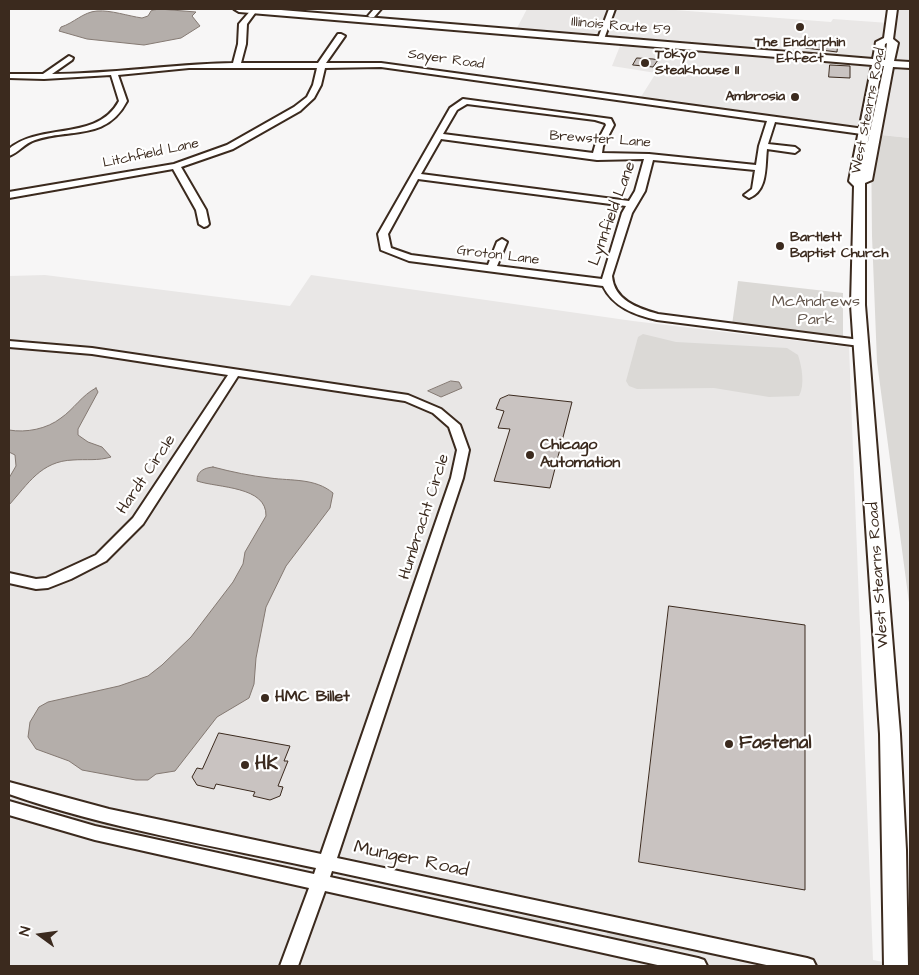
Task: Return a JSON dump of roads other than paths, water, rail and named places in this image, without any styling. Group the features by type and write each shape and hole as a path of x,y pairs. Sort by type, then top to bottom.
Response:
{"main road":[{"name":"Illinois Route 59","path":"239,9 601,37 890,62 910,66"},
{"name":"Illinois Route 59","path":"280,9 371,12 601,37"},
{"name":"West Stearns Road","path":"888,40 893,9"},
{"name":"West Stearns Road","path":"888,40 893,43 890,62 865,184 860,185 855,181 877,61 881,42 888,40"},
{"name":"Illinois Route 59","path":"890,62 910,61"},
{"name":"West Stearns Road","path":"860,185 856,262 860,343 884,622 891,766 896,966"}],"street":[{"path":"236,66 242,44 243,24 255,9"},
{"path":"601,37 612,9"},
{"path":"321,65 341,36"},
{"path":"44,77 52,68 66,62 69,58"},
{"name":"Sayer Road","path":"9,76 44,77 114,73 160,63 236,66 381,65 876,133"},
{"name":"Litchfield Lane","path":"9,195 176,166 221,152 297,109 315,91 321,65"},
{"path":"9,153 27,140 86,129 114,115 122,101 114,73"},
{"path":"597,157 599,146 610,125 608,122 595,118 482,102 462,103 454,108 416,176 631,204"},
{"path":"749,195 756,190 763,146 772,119"},
{"name":"Brewster Lane","path":"438,136 597,157 650,158 760,168"},
{"path":"763,146 795,150"},
{"name":"Lynnfield Lane","path":"650,158 640,191 631,204 608,271 607,283 610,291 621,302 650,315 860,343"},
{"path":"176,166 202,210 204,224"},
{"name":"Groton Lane","path":"416,176 383,234 386,250 409,258 607,283"},
{"path":"491,269 502,242"},
{"name":"Humbracht Circle","path":"9,344 92,351 408,398 437,411 454,425 463,450 457,478 328,863 289,966"},
{"name":"Hardt Circle","path":"9,578 36,584 48,583 101,558 138,522 235,372"},
{"name":"Munger Road","path":"9,788 69,806 807,966"},
{"path":"9,808 95,833 698,966"}],"place":[{"name":"The Endorphin Effect","path":"800,27"},
{"name":"Tokyo Steakhouse II","path":"645,63"},
{"name":"Ambrosia","path":"795,97"},
{"name":"Bartlett Baptist Church","path":"780,246"},
{"name":"Chicago Automation","path":"530,455"},
{"name":"HMC Billet","path":"265,698"},
{"name":"Fastenal","path":"729,744"},
{"name":"HK","path":"245,765"}],"park label":[{"name":"McAndrews Park","path":"816,312"}]}
